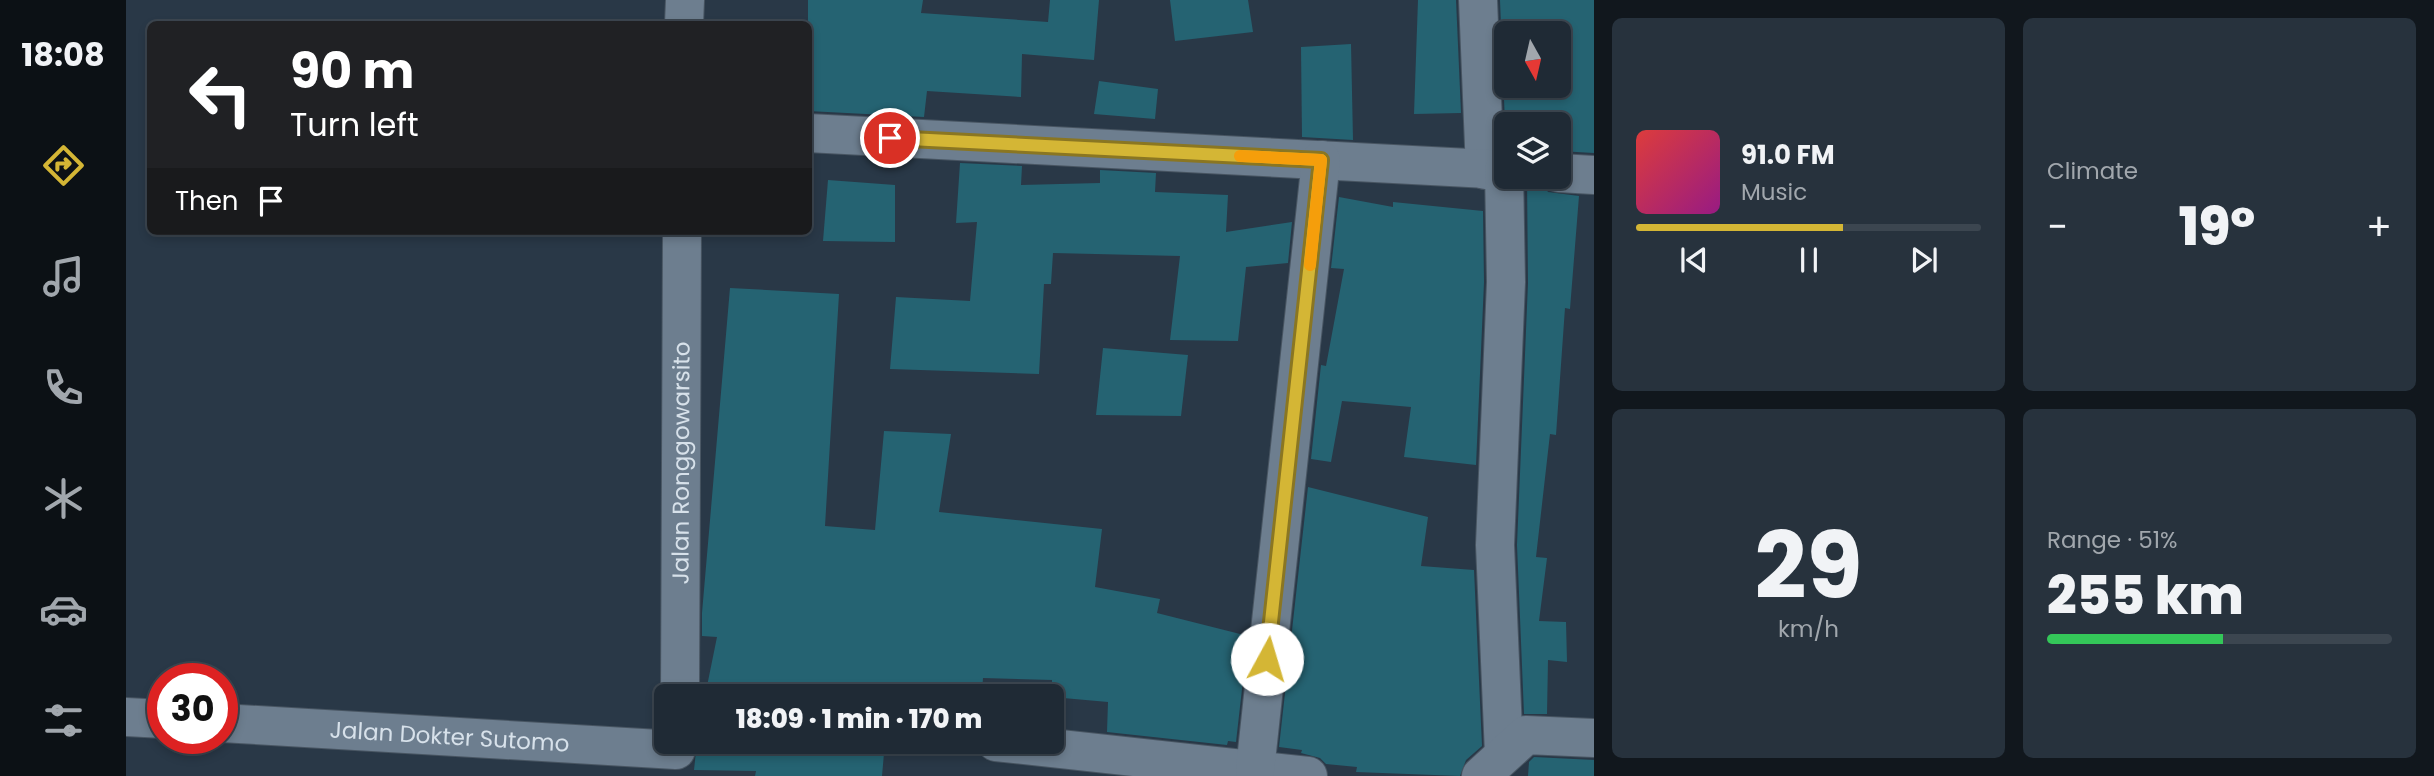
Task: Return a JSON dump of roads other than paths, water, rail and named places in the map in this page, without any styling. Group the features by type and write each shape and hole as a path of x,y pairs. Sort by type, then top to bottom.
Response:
{"street":[{"path":"684,21 685,0"},
{"path":"1478,0 1494,136"},
{"path":"812,133 1494,170"},
{"path":"1255,770 1321,160"},
{"path":"1571,174 1594,175"},
{"path":"1492,765 1495,545 1506,282 1499,189"},
{"name":"Jalan Ronggowarsito","path":"680,684 682,235"},
{"path":"126,717 147,718"},
{"name":"Jalan Dokter Sutomo","path":"238,724 676,756"},
{"path":"1492,765 1525,735 1594,738"},
{"path":"1055,754 1114,766 1255,770 1308,776"}]}
